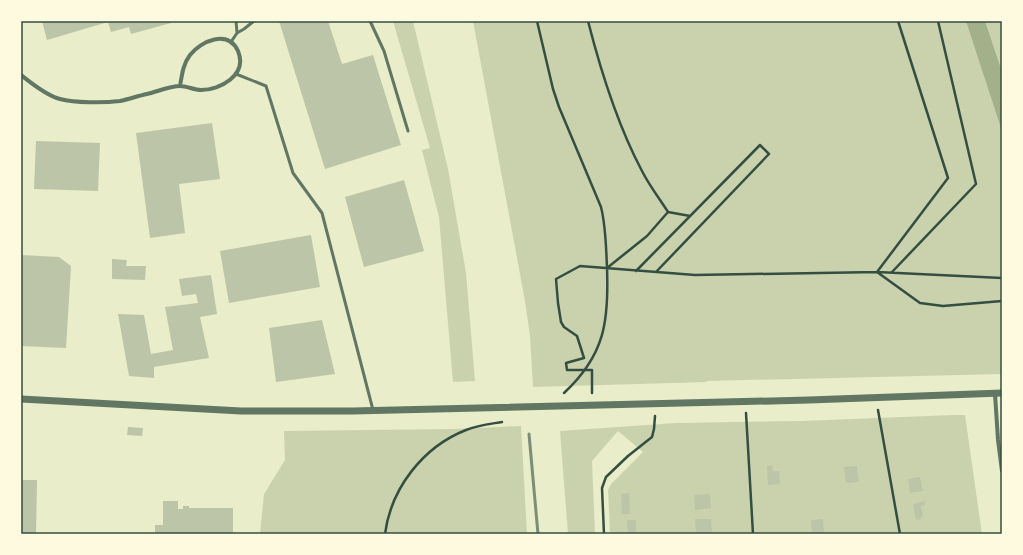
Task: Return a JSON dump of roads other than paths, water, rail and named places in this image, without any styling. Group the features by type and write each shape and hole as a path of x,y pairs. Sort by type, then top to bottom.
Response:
{"street":[{"path":"21,75 37,87 59,99 84,102 120,101 180,86 200,90 220,86 229,82 236,74 239,63 238,51 230,42 220,38 208,40 198,46 183,66 180,86"},
{"path":"21,399 241,411 373,410 656,404 999,394 998,440 1002,471"}],"lane":[{"path":"236,21 237,33"},
{"path":"230,42 237,33 254,21"},
{"path":"370,21 384,51 408,130"},
{"path":"236,74 266,86 292,173 322,213 373,410"}],"railway":[{"path":"529,434 538,534"}]}
